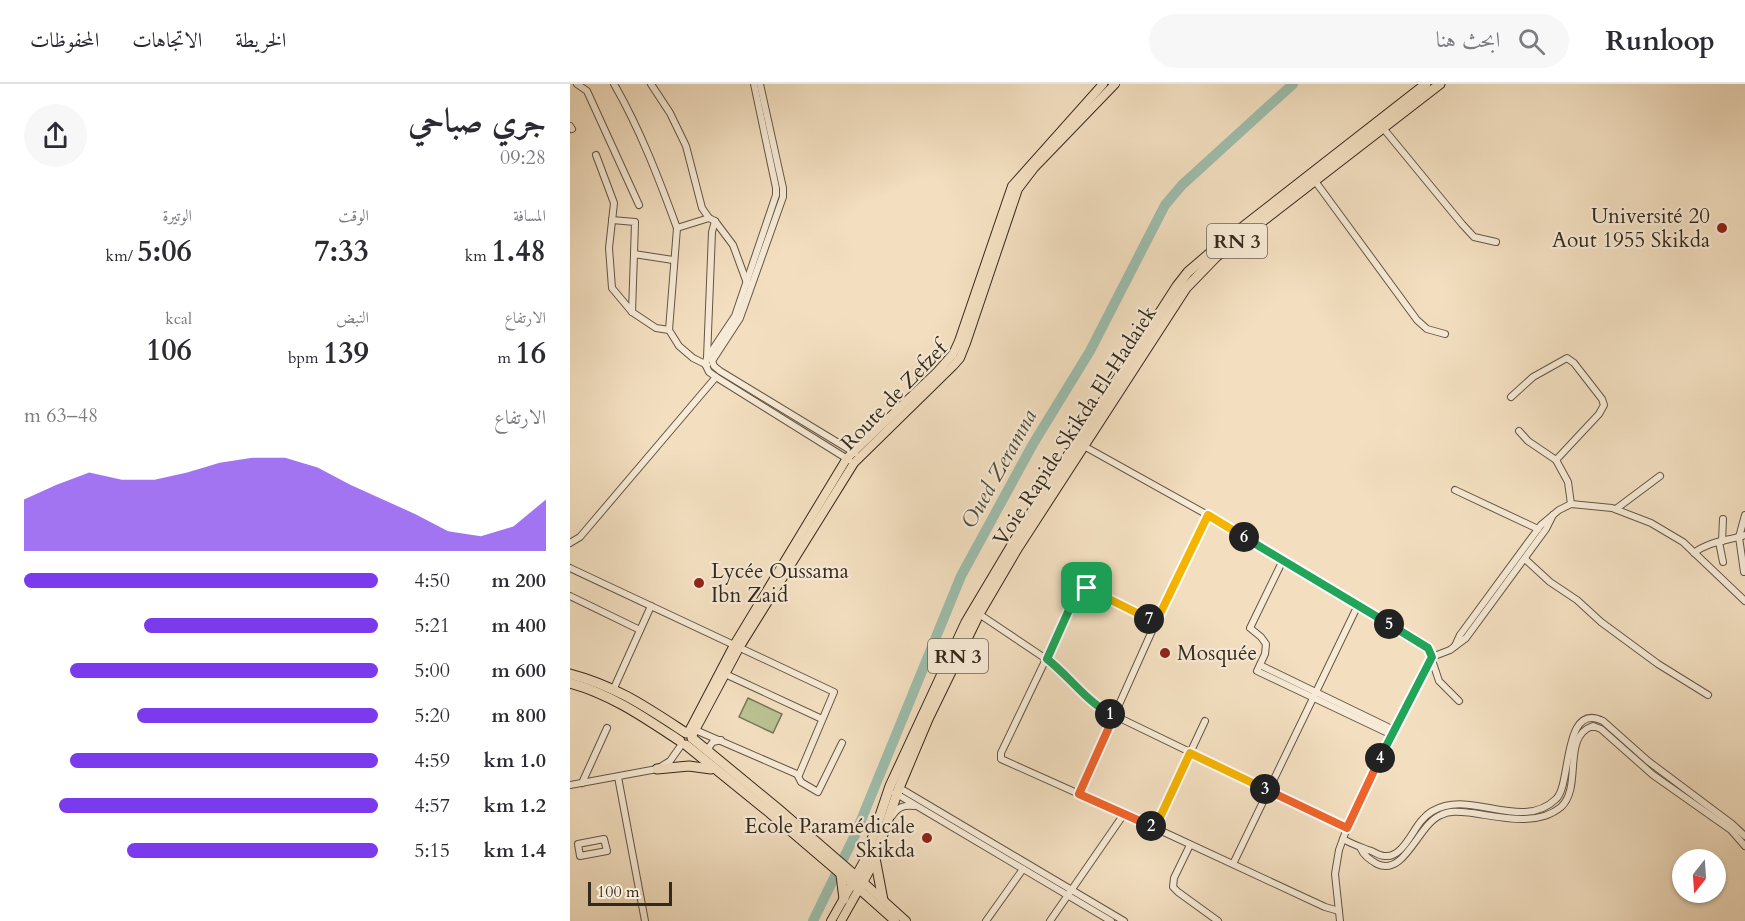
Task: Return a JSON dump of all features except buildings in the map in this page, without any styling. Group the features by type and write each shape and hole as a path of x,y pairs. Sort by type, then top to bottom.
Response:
{"highway":[{"name":"Voie Rapide Skikda El-Hadaiek","path":"858,883 887,824 894,789 979,614 1177,286 1188,272 1226,239 1426,84"},
{"name":"Voie Rapide Skikda El-Hadaiek","path":"871,855 894,789 966,622 1081,444 1186,288 1216,257 1440,84"},
{"path":"570,674 614,688 688,736 777,808 858,883"},
{"path":"570,683 600,693 688,736 718,772 829,858"},
{"path":"657,769 689,766 718,772"},
{"path":"843,871 871,855 880,902"},
{"path":"843,871 848,901"}],"main road":[{"name":"Route de Zefzef","path":"688,736 737,646 853,457 953,354 1012,186 1103,84"},
{"name":"Route de Zefzef","path":"853,457 960,358 1018,189 1034,168 1114,84"},
{"name":"RN 3","path":"840,921 858,883"},
{"path":"858,883 906,921"},
{"name":"RN 3","path":"831,921 848,901"},
{"path":"848,901 880,902 895,921"}],"street":[{"path":"577,84 587,92 639,206"},
{"path":"614,84 625,103 677,228 669,330 680,346 693,358 706,361 853,457"},
{"path":"651,84 670,112 686,146 702,207 733,245 747,283"},
{"path":"706,361 735,316 776,195 753,84"},
{"path":"720,370 714,366 712,361 740,318 783,197 760,84"},
{"path":"1383,128 1462,225 1474,237 1496,242"},
{"path":"596,155 614,203 609,248 612,288 632,312 656,328 669,330"},
{"path":"1315,181 1417,320 1427,329 1445,334"},
{"path":"612,220 634,222 632,312"},
{"path":"677,228 712,220"},
{"path":"712,220 706,361 709,372 853,457"},
{"path":"634,254 674,260"},
{"path":"1511,397 1533,377 1566,358 1574,363 1602,399 1604,405 1599,414 1556,460"},
{"path":"570,543 580,537 716,377"},
{"path":"1519,431 1528,441 1556,460 1568,482 1571,504"},
{"path":"1081,444 1208,515 1428,648 1439,681 1459,701"},
{"path":"1616,509 1660,476"},
{"path":"1455,490 1538,529"},
{"path":"1455,646 1460,635 1538,529 1553,515 1571,504 1616,509 1632,514 1668,532 1683,542 1745,601"},
{"path":"1079,794 1156,622 1208,515"},
{"path":"1340,921 1335,874 1343,838 1393,732 1432,657 1450,650 1466,638 1525,559 1553,515"},
{"path":"1744,572 1742,536 1745,515"},
{"path":"1723,519 1721,541 1724,562"},
{"path":"1694,553 1709,543 1742,536"},
{"path":"1525,559 1550,582 1577,600 1610,629 1658,664 1708,694"},
{"path":"1283,560 1250,628 1266,644 1265,654 1259,668 1393,732"},
{"path":"570,568 834,692 799,775 797,774"},
{"path":"1156,622 1090,588 1077,592 1000,757 1003,761 1325,907 1339,911"},
{"path":"570,596 640,630"},
{"path":"1233,864 1358,605"},
{"path":"614,688 651,606"},
{"path":"979,614 1047,659 1086,698 1114,716 1347,828"},
{"path":"722,673 822,719"},
{"path":"1343,838 1361,849 1365,856 1376,863 1384,866 1392,865 1403,858 1426,825 1441,814 1459,812 1524,819 1539,817 1554,811 1562,806 1569,794 1579,732 1587,719 1593,718 1603,721 1648,761 1745,836"},
{"path":"1155,828 1204,721"},
{"path":"1579,732 1596,726 1601,729 1653,775 1731,830 1745,846"},
{"path":"582,783 607,728"},
{"path":"570,785 657,769 670,761 688,736 721,740 797,774 801,782 818,792 842,743"},
{"path":"710,754 712,742 721,740"},
{"path":"618,777 645,921"},
{"path":"894,789 917,806 1023,868 1124,921"},
{"path":"894,789 1070,893 1111,921"},
{"path":"887,824 897,809 903,806 917,806"},
{"path":"1050,921 1124,814"},
{"path":"604,839 607,851 580,855 579,850 578,844 604,839"},
{"path":"1190,845 1174,878 1173,887 1218,921"},
{"path":"570,852 579,850"},
{"path":"986,921 1023,868"}],"green space":[{"path":"748,698 782,714 773,733 739,717"}],"waterway":[{"name":"Oued Zeramna","path":"813,921 855,835 961,576 1033,444 1090,351 1165,205 1182,185 1293,84"}],"place":[{"name":"Université 20 Aout 1955 Skikda","path":"1722,228"},
{"name":"Lycée Oussama Ibn Zaid","path":"699,583"},
{"name":"Mosquée","path":"1165,653"},
{"name":"Ecole Paramédicale Skikda","path":"927,838"}],"route":[{"path":"1208,515 1428,648 1432,657 1347,828 1190,753 1155,828 1079,794 1114,716 1086,698 1047,659 1077,592 1087,588 1156,622 1208,515"}]}
